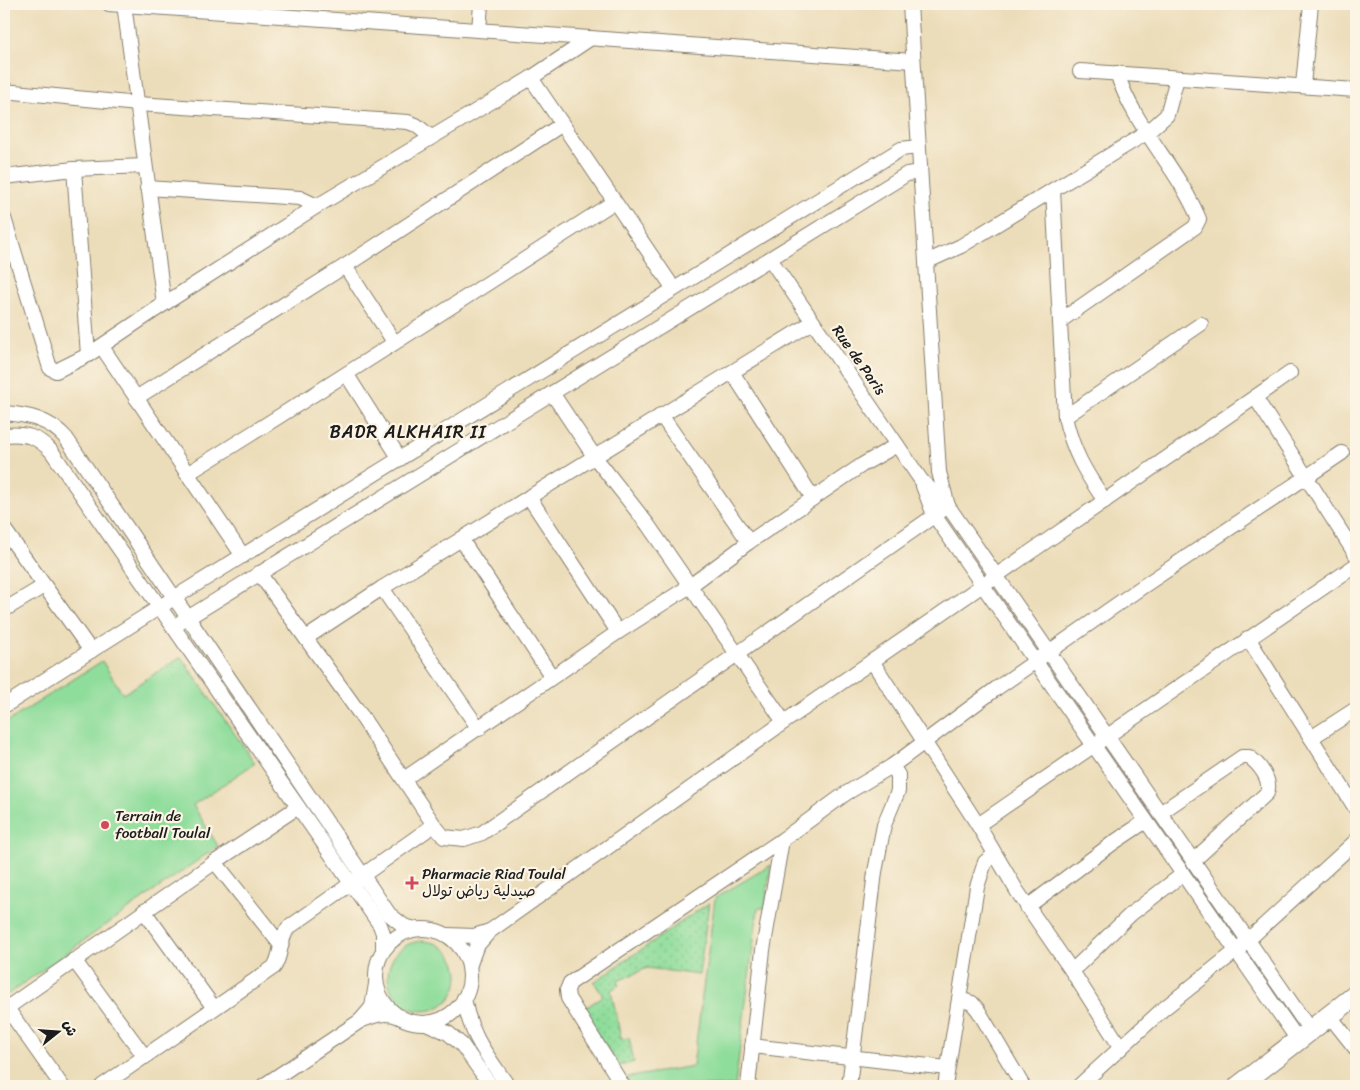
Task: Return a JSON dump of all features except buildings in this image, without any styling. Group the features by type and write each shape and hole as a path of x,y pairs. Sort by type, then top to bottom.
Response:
{"street":[{"path":"108,4 913,61"},
{"path":"124,4 138,104 144,166 164,304"},
{"path":"479,30 480,4"},
{"path":"910,4 940,472 948,506"},
{"path":"1303,85 1311,4"},
{"path":"4,218 50,368 56,371 88,356 164,304 317,206 531,78 591,38"},
{"path":"1080,71 1356,90"},
{"path":"1060,321 1196,227 1199,220 1148,132 1130,106 1117,73"},
{"path":"531,78 561,125 674,289"},
{"path":"926,262 961,246 1148,132 1167,115 1177,78"},
{"path":"4,91 138,104 408,122 416,125 431,137"},
{"path":"136,398 345,266 561,125"},
{"path":"4,706 174,598 902,149 918,147"},
{"path":"4,177 74,169 144,166"},
{"path":"74,169 88,356"},
{"path":"173,627 907,174 920,172"},
{"path":"147,188 300,198 317,206"},
{"path":"1053,190 1065,417 1070,442 1079,462 1105,501"},
{"path":"187,474 347,375 394,342 614,202"},
{"name":"Rue de Paris","path":"770,258 921,480"},
{"path":"345,266 394,342"},
{"path":"306,638 382,588 812,322"},
{"path":"1065,417 1201,324"},
{"path":"102,347 243,556"},
{"path":"732,372 813,498"},
{"path":"469,967 476,947 490,931 784,722 1290,373"},
{"path":"347,375 400,459"},
{"path":"552,393 594,456 648,525 784,722"},
{"path":"1255,397 1356,555"},
{"path":"4,413 39,419 58,430 188,618 358,880 383,933 383,950 377,965 372,1007 360,1021"},
{"path":"662,415 749,542"},
{"path":"4,419 6,435 25,434 35,437 44,443 298,807 358,880 389,914 404,926 416,929 432,929 446,935 457,943 465,954 469,967 469,983 464,998 448,1015 426,1023"},
{"path":"404,779 618,632 690,586 813,498 862,465 897,445"},
{"path":"623,1086 568,998 567,990 570,983 782,840 845,794 892,766 1142,587 1308,478 1342,453"},
{"path":"921,480 948,506 1248,940 1304,1035"},
{"path":"921,480 934,515 1236,951 1304,1035"},
{"path":"529,497 618,632"},
{"path":"259,573 404,779 434,825 444,837 455,840 475,837 482,833 948,506"},
{"path":"4,529 91,651"},
{"path":"461,539 552,678"},
{"path":"978,826 1356,565"},
{"path":"4,610 44,586"},
{"path":"382,588 479,729"},
{"path":"1248,638 1356,809"},
{"path":"872,662 978,826 1027,907 1072,971 1121,1048"},
{"path":"1311,738 1356,709"},
{"path":"1160,813 1242,757 1249,756 1264,774 1269,786 1267,793 1193,861"},
{"path":"849,1086 880,841 898,791 898,775 892,766"},
{"path":"62,1086 5,1009 215,862 298,807"},
{"path":"1027,907 1113,843 1146,822"},
{"path":"102,1086 274,967 278,960 280,944 288,928 434,825"},
{"path":"748,1086 764,950 782,840"},
{"path":"1079,1086 1162,1010 1236,951 1356,841"},
{"path":"945,1086 977,886 985,862 994,855"},
{"path":"215,862 280,944"},
{"path":"1072,971 1131,914 1183,874"},
{"path":"144,911 214,1008"},
{"path":"383,950 397,936 416,929"},
{"path":"446,935 474,936 490,931"},
{"path":"74,960 145,1057"},
{"path":"376,981 384,1003 402,1018"},
{"path":"1239,1086 1356,995"},
{"path":"464,998 473,1034 508,1086"},
{"path":"959,998 972,1003 978,1010 1023,1086"},
{"path":"263,1086 360,1021 377,1014 386,1014 426,1023 448,1032 462,1045 491,1086"},
{"path":"1329,1016 1356,1049"},
{"path":"752,1046 947,1068"}],"green space":[{"name":"Terrain de football Toulal","path":"181,657 255,763 193,805 218,846 4,997 4,724 102,661 123,694"},
{"path":"771,865 765,908 758,908 735,1086 631,1086 625,1078 693,1066 715,898"},
{"path":"709,903 699,975 647,968 618,981 619,985 611,990 621,1039 629,1038 634,1062 619,1066 581,1011 603,996 594,982"},
{"path":"423,941 442,947 452,957 458,976 452,995 442,1005 423,1011 404,1005 394,995 388,976 394,957 404,947"}],"place":[{"name":"Terrain de football Toulal","path":"105,825"},
{"name":"Pharmacie Riad Toulal صيدلية رياض تولال","path":"412,883"}],"district":[{"name":"BADR ALKHAIR II","path":"408,432"}]}
